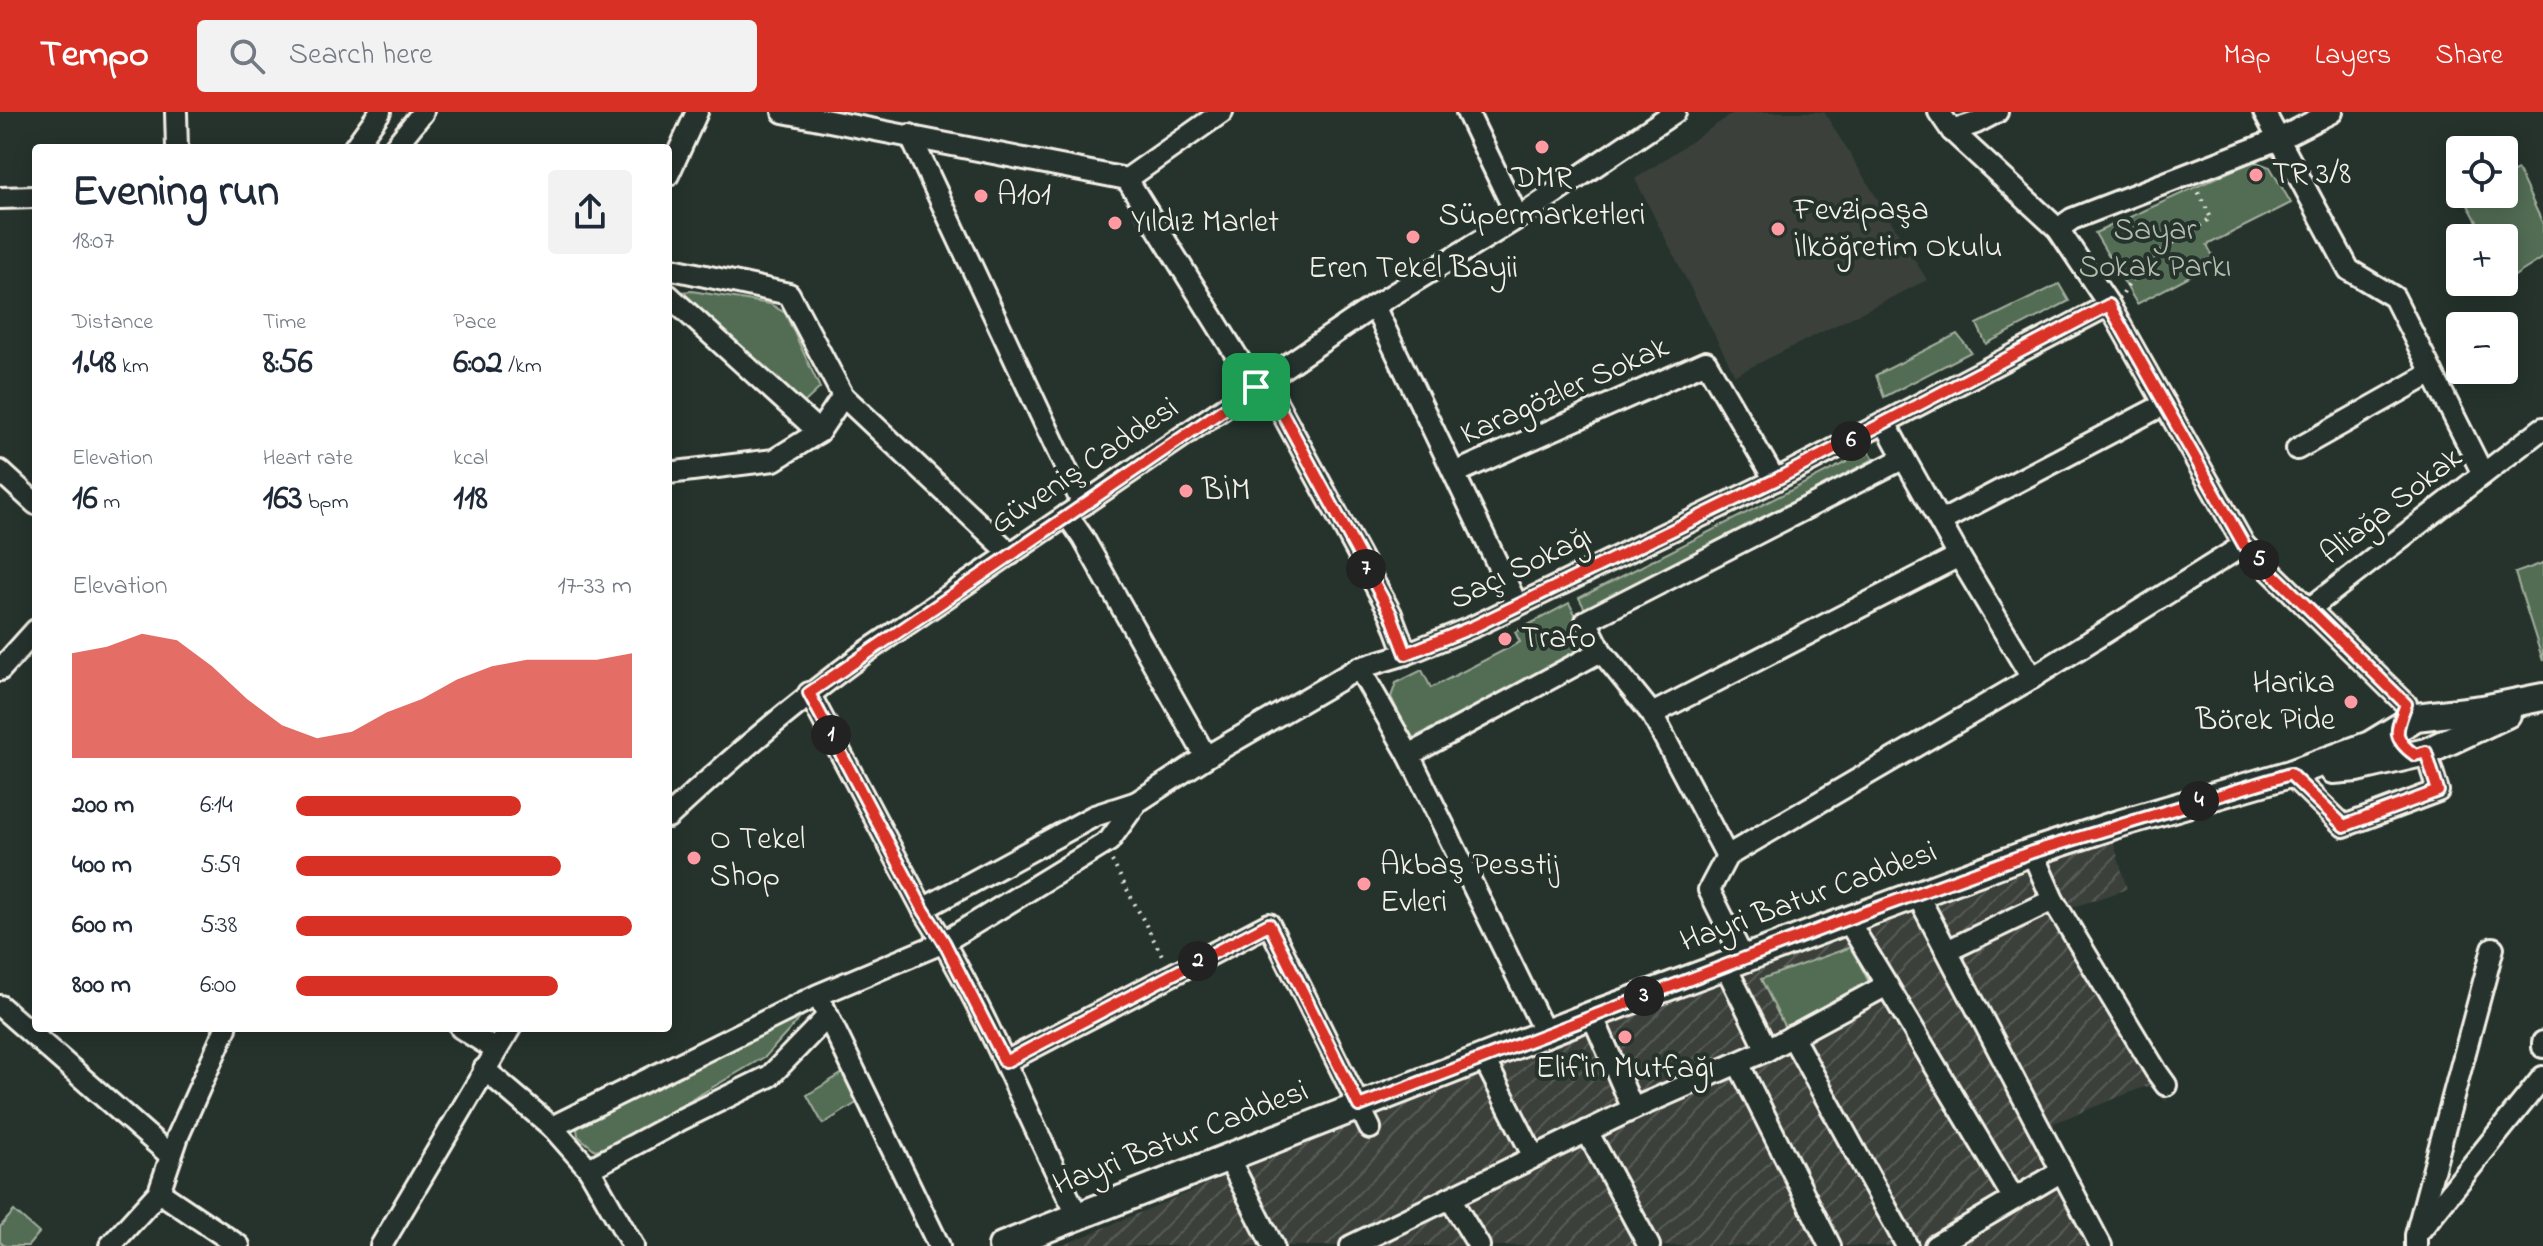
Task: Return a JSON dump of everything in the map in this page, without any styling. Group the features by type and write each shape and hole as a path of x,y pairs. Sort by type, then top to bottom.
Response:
{"main road":[{"name":"Hayri Batur Caddesi","path":"2290,774 2357,768 2427,751 2543,697"},
{"name":"Hayri Batur Caddesi","path":"2433,715 2543,697"},
{"path":"2433,715 2443,729 2427,751 2400,743 2402,716 2433,715"},
{"name":"Hayri Batur Caddesi","path":"1013,1244 1228,1157 1364,1117 1483,1057 1847,919 2032,852 2290,774 2370,745 2402,716"}],"street":[{"path":"176,112 177,144"},
{"path":"357,144 380,112"},
{"path":"397,144 423,112"},
{"path":"672,166 697,112"},
{"path":"783,112 854,118 910,135 1127,179 1261,384 1391,614 1406,654"},
{"path":"1127,179 1222,112"},
{"path":"1467,112 1518,218"},
{"name":"Güveniş Caddesi","path":"672,813 809,693 1374,306 1518,218 1675,112"},
{"path":"1939,112 1952,131 2058,229 2114,302 2165,404 2244,545 2309,609"},
{"path":"1952,131 1997,112"},
{"path":"2264,112 2349,270 2394,297 2483,474"},
{"path":"2058,229 2072,219 2279,139 2332,112"},
{"path":"910,135 1075,510 1083,538 1206,757"},
{"path":"0,198 32,197"},
{"path":"672,269 789,294 843,396 1011,554"},
{"path":"672,299 819,432"},
{"name":"Saçı Sokağı","path":"1137,802 1206,757 1359,668 1406,654 1475,626 1775,480 2114,302"},
{"path":"1374,306 1517,605"},
{"name":"Karagözler Sokak","path":"1455,473 1706,362 1775,480"},
{"path":"2297,449 2432,373"},
{"path":"672,473 774,460 819,432 843,396"},
{"path":"1940,522 2165,404"},
{"path":"1885,423 2032,678"},
{"name":"Aliağa Sokak","path":"2402,716 2309,609 2543,428"},
{"path":"1727,856 1652,714 1601,651 1586,621 1904,458"},
{"path":"0,471 32,500"},
{"path":"1767,1050 1709,890 1727,856 2032,678 2244,545"},
{"path":"1652,714 1959,556"},
{"path":"0,670 32,634"},
{"path":"1409,755 1601,651"},
{"path":"1359,668 1409,755 1545,1033"},
{"path":"809,693 923,909 944,942 1078,1216"},
{"path":"2290,774 2344,826 2438,791 2427,751"},
{"path":"923,909 1094,816 1137,802"},
{"path":"552,1127 818,995 944,942 1109,841 1137,802"},
{"path":"2032,852 2053,900 2166,1085"},
{"path":"1917,894 2101,1246"},
{"path":"1947,951 2053,900"},
{"path":"1847,919 2014,1199"},
{"path":"1005,1062 1269,924 1364,1117"},
{"path":"2416,1241 2493,948"},
{"path":"1351,1246 1633,1109 1767,1050 1887,985"},
{"path":"818,995 939,1246"},
{"path":"0,1006 171,1156"},
{"path":"1592,1015 1633,1109"},
{"path":"589,1169 770,1076 828,1016"},
{"path":"110,1246 159,1192 171,1156 224,1032"},
{"path":"467,1032 496,1050"},
{"path":"381,1246 507,1032"},
{"path":"1792,1036 1907,1246"},
{"path":"1483,1057 1534,1157"},
{"path":"1738,1063 1830,1246"},
{"path":"484,1069 552,1127 589,1169 633,1246"},
{"path":"2416,1241 2543,1077"},
{"path":"1587,1131 1649,1246"},
{"path":"1228,1157 1273,1246"},
{"path":"1935,1246 2062,1171"},
{"path":"159,1192 239,1246"},
{"path":"1450,1198 1479,1246"}],"path":[{"path":"2114,302 2158,251 2211,218 2196,187"},
{"path":"1104,844 1173,974"}],"shaded area":[{"name":"Fevzipaşa İlköğretim Okulu","path":"1735,112 1824,112 1927,280 1735,375 1635,179"},
{"path":"2113,840 2127,889 2067,909 2168,1103 2150,1087 2144,1087 2054,1123 2055,1136 2101,1246 1061,1246 1402,1102"}],"green space":[{"name":"Sayar Sokak Parkı","path":"2253,161 2270,167 2291,203 2207,245 2216,262 2137,304 2095,233"},
{"path":"2518,170 2543,224 2543,258 2518,274 2518,224 2478,224 2470,208 2518,208"},
{"path":"2059,284 2069,301 1986,344 1977,324"},
{"path":"692,291 770,304 785,313 820,388 804,403 680,292"},
{"path":"1957,334 1971,352 1884,397 1876,375"},
{"path":"1868,451 1874,459 1586,611 1579,598"},
{"path":"2543,563 2543,661 2515,573"},
{"path":"1569,603 1587,636 1582,652 1411,739 1391,697 1396,683 1422,670 1431,688 1520,642 1515,632"},
{"path":"1851,947 1871,986 1785,1028 1761,979"},
{"path":"799,1009 804,1014 766,1056 612,1146 595,1150 578,1136 577,1129 595,1114"},
{"path":"843,1073 858,1102 823,1124 807,1095"},
{"path":"14,1211 39,1233 28,1246 5,1246 0,1242 0,1227"}],"place":[{"name":"DMR Süpermarketleri","path":"1542,147"},
{"name":"TR 3/8","path":"2256,175"},
{"name":"A101","path":"981,196"},
{"name":"Yıldız Marlet","path":"1115,223"},
{"name":"Fevzipaşa İlköğretim Okulu","path":"1778,229"},
{"name":"Eren Tekel Bayii","path":"1413,237"},
{"name":"BİM","path":"1186,491"},
{"name":"Trafo","path":"1505,639"},
{"name":"Harika Börek Pide","path":"2351,702"},
{"name":"O Tekel Shop","path":"694,858"},
{"name":"Akbaş Pesstij Evleri","path":"1364,884"},
{"name":"Elif'in Mutfağı","path":"1625,1037"}],"route":[{"path":"2109,305 2244,545 2406,704 2397,736 2400,743 2415,755 2426,752 2438,791 2344,826 2290,774 2118,824 1847,919 1359,1106 1269,924 1005,1062 944,942 923,909 809,693 1256,387 1265,381 1391,614 1406,654 1475,626 1775,480 2109,305"}]}
